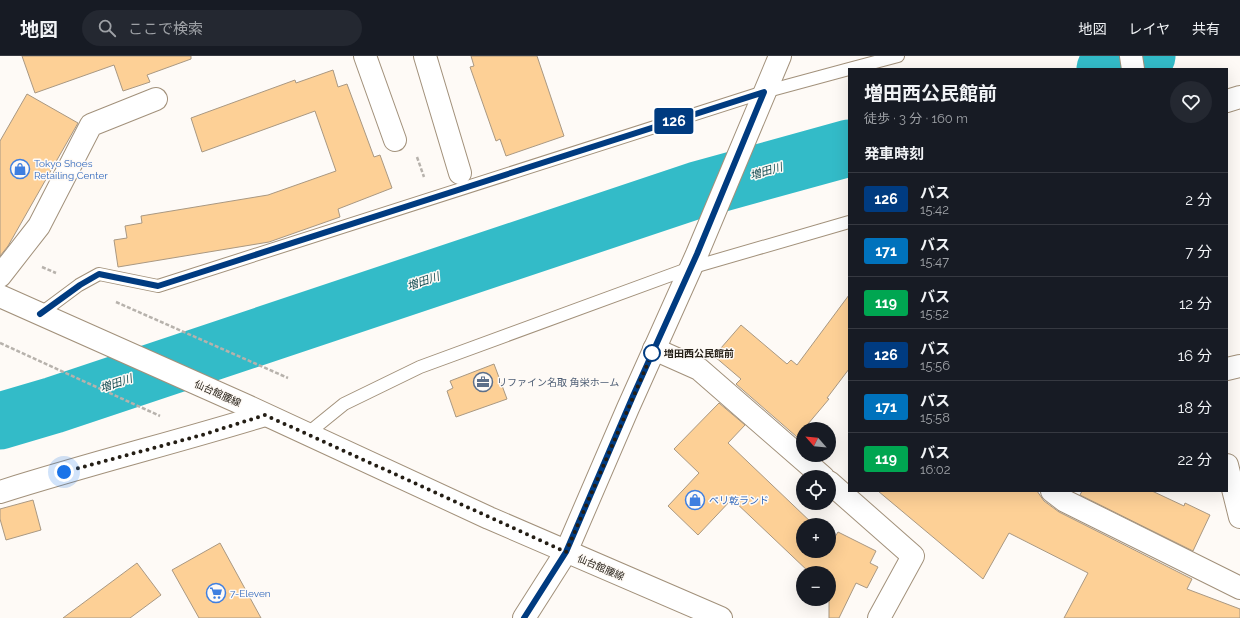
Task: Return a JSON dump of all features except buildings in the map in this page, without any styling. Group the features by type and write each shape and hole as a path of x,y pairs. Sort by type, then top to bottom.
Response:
{"street":[{"path":"365,56 395,140"},
{"path":"425,56 460,173"},
{"path":"524,618 566,552 694,261 780,56"},
{"path":"1131,56 1133,68"},
{"path":"1228,102 1240,97"},
{"path":"0,276 39,226 91,125 156,99"},
{"name":"仙台館腰線","path":"2,298 245,404 265,415 566,552 721,618"},
{"path":"654,349 699,369 815,470"},
{"path":"1228,369 1240,366"},
{"path":"0,492 64,472 202,435 265,415"},
{"path":"1228,469 1240,517"},
{"path":"836,488 913,556 879,618"},
{"path":"1053,492 1065,501 1240,588"}],"lane":[{"path":"853,68 898,56"},
{"path":"49,318 80,285 99,274 158,286 432,199 762,98 848,69"},
{"path":"308,434 344,404 420,367 694,261 848,222"}],"path":[{"path":"395,140 409,135 432,199"},
{"path":"112,300 288,378"},
{"path":"0,343 166,419"}],"waterway":[{"name":"増田川","path":"1108,68 1147,56"},
{"name":"増田川","path":"0,421 54,405 697,190 848,148"}],"bus line":[{"name":"126","path":"40,314 80,285 99,274 158,286 764,92 697,254 633,396 566,552 524,618"}],"place":[{"name":"Tokyo Shoes Retailing Center","path":"20,169"},
{"name":"増田西公民館前","path":"652,353"},
{"name":"リファイン名取 角栄ホーム","path":"483,382"},
{"name":"ペリ乾ランド","path":"695,500"},
{"name":"7-Eleven","path":"216,593"}],"route":[{"path":"64,472 202,435 265,415 566,552 654,349 652,353"}]}
